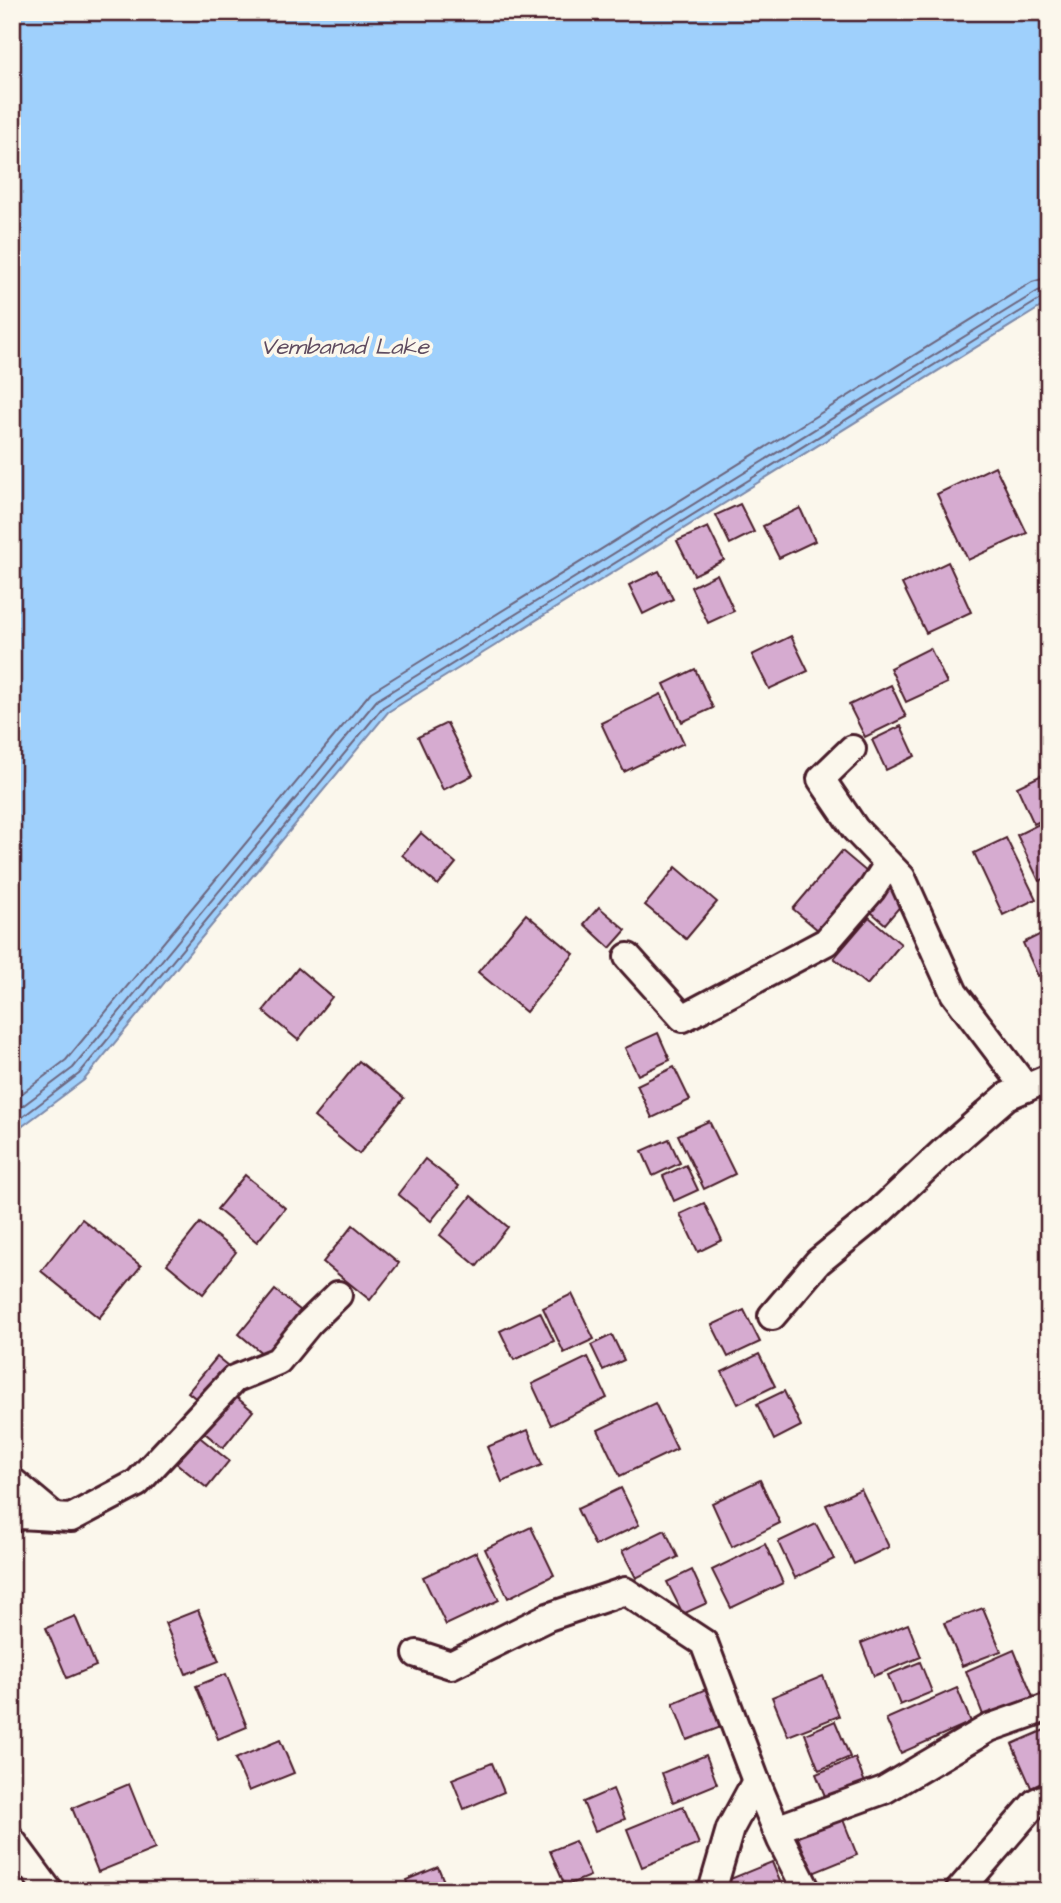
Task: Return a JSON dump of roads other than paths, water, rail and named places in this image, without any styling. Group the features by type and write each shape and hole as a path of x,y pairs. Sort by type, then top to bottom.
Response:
{"street":[{"path":"772,1316 818,1262 878,1213 944,1151 1007,1096 1037,1083 954,993 902,878 855,829 821,779 852,749"},
{"path":"628,957 683,1018 826,942 872,889 888,864"},
{"path":"12,1519 19,1516 71,1518 137,1483 234,1379 278,1360 309,1323 338,1295"},
{"path":"12,1480 55,1517"},
{"path":"417,1654 451,1665 548,1617 625,1591 704,1643 776,1829 807,1891"},
{"path":"776,1829 884,1790 989,1728 1049,1707"},
{"path":"712,1891 730,1829 757,1781"},
{"path":"958,1891 1036,1801 1049,1797"},
{"path":"12,1841 49,1891"}],"water":[{"name":"Vembanad Lake","path":"12,12 1049,12 1049,302 388,712 84,1080 12,1134"}]}
